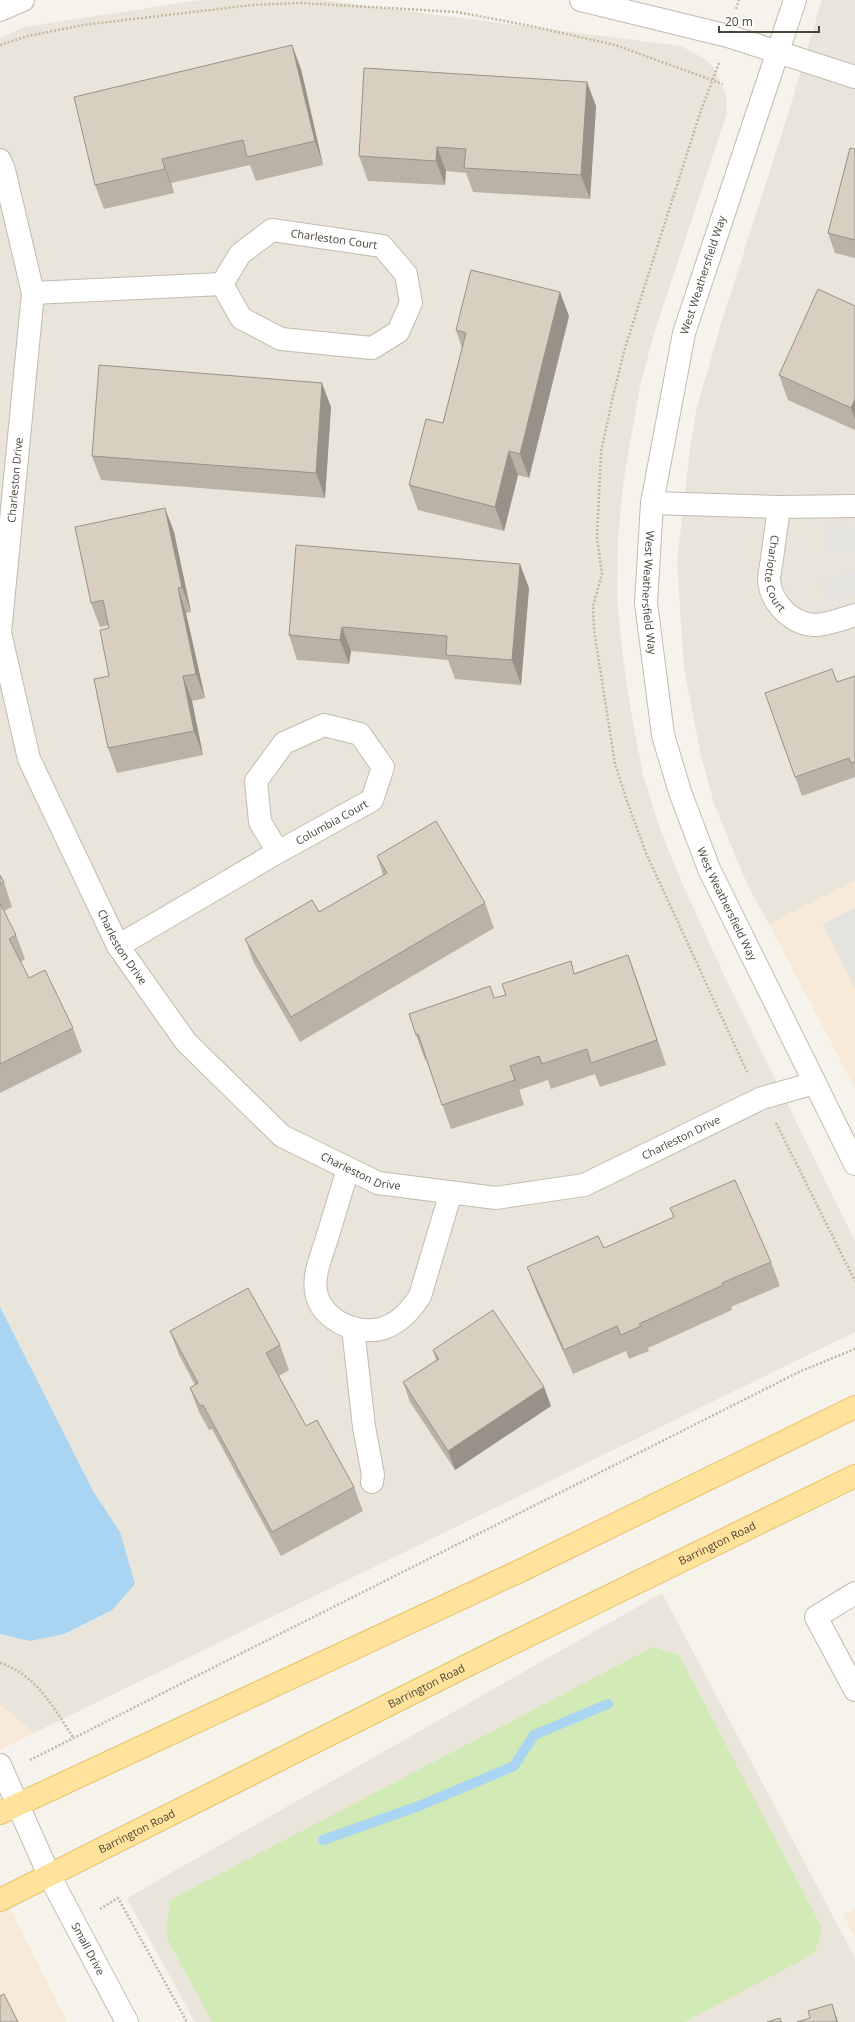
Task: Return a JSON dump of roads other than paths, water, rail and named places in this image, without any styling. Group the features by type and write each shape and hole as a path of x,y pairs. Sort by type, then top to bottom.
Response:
{"main road":[{"path":"9,1808 522,1570 855,1407"},
{"name":"Barrington Road","path":"0,1900 463,1668 855,1476"}],"street":[{"path":"0,10 23,0"},
{"path":"581,0 728,36 855,77"},
{"name":"West Weathersfield Way","path":"795,0 776,52 684,333 652,503 646,603 663,735 680,792 709,869 855,1164"},
{"name":"Charleston Drive","path":"0,160 4,170 33,294 0,633 29,759 118,946 186,1042 282,1136 378,1183 496,1198 584,1185 762,1098 815,1083"},
{"name":"Charleston Court","path":"272,230 382,246 406,274 411,303 398,332 372,348 281,339 240,318 222,284 240,254 272,230"},
{"path":"33,294 222,284"},
{"path":"652,503 779,507 855,506"},
{"name":"Charlotte Court","path":"779,507 769,580 772,595 781,608 790,616 803,622 816,625 834,622 855,615"},
{"name":"Columbia Court","path":"118,946 278,852 372,800 382,767 360,734 324,725 284,743 256,781 260,822 278,852"},
{"path":"348,1169 317,1271 316,1292 320,1304 337,1323 353,1328 366,1330 382,1329 392,1325 411,1309 420,1296 451,1192"},
{"path":"353,1328 364,1427 373,1475 372,1482"},
{"path":"855,1593 816,1617 855,1690"},
{"name":"Small Drive","path":"2,1769 9,1808 49,1875 127,2022"}],"water":[{"path":"0,1307 93,1491 120,1532 135,1584 112,1610 64,1634 30,1641 0,1634"}],"waterway":[{"path":"323,1840 419,1806 514,1766 534,1735 608,1704"}]}
